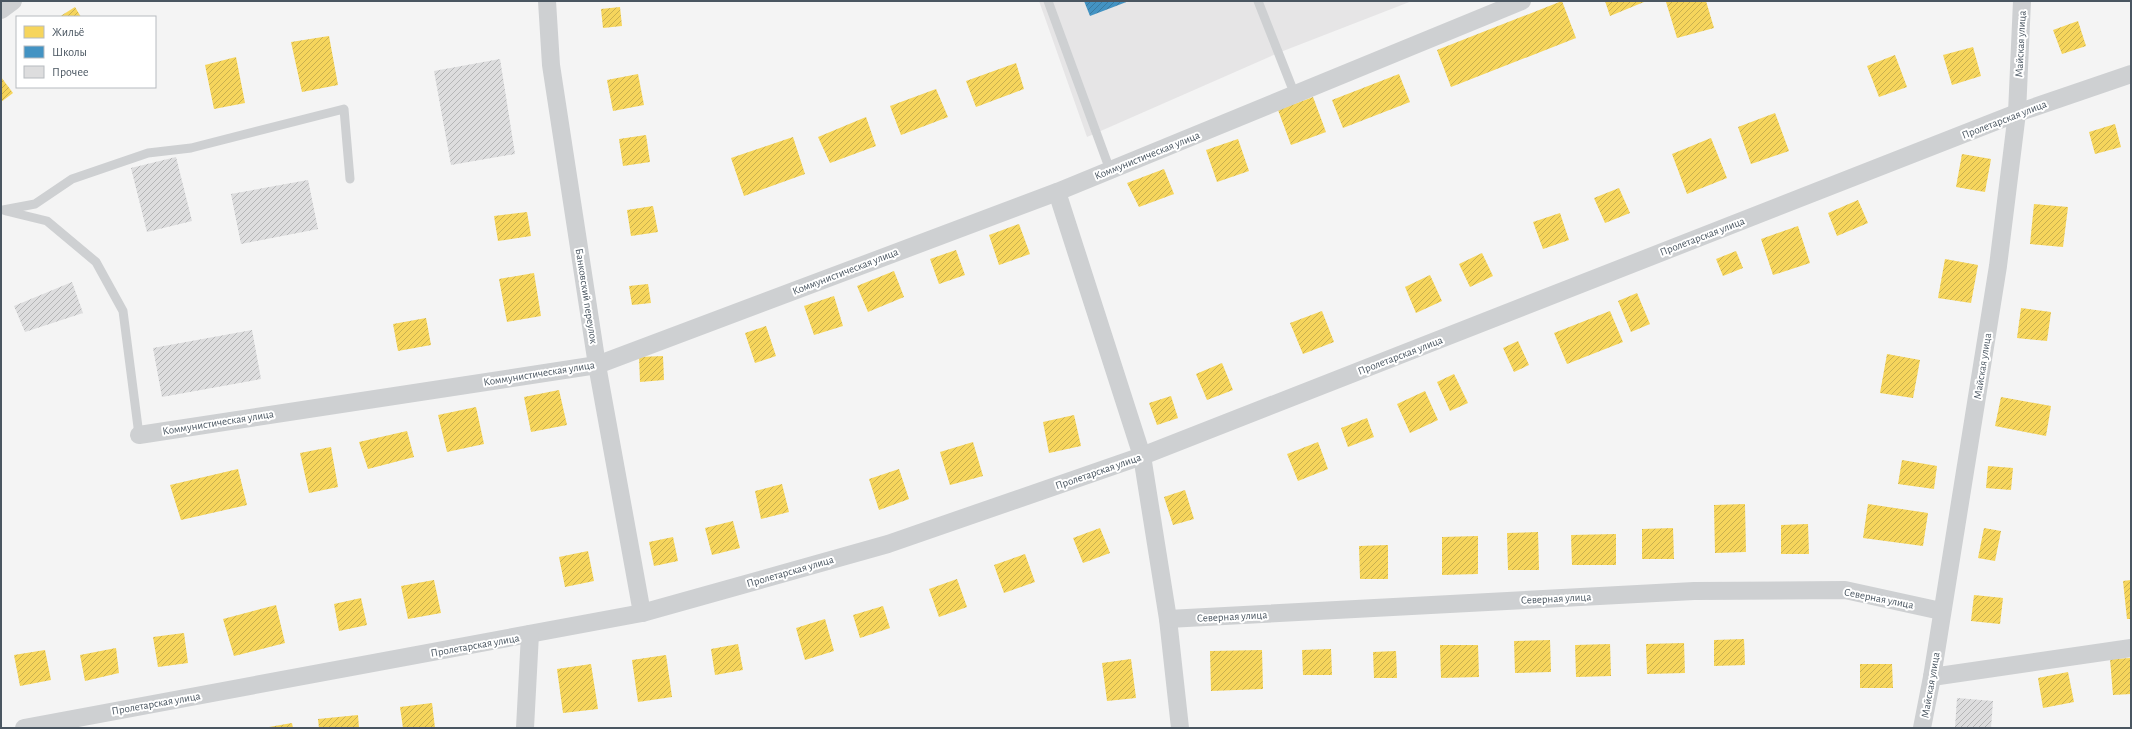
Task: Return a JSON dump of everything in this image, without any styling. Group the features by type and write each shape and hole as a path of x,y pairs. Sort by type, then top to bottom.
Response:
{"street":[{"path":"1,10 13,1"},
{"name":"Банковский переулок","path":"548,1 550,65 597,364 642,613"},
{"name":"Коммунистическая улица","path":"139,435 597,364 1057,192 1522,1"},
{"name":"Майская улица","path":"1922,728 1932,677 1941,611 1998,266 2017,113 2022,1"},
{"name":"Пролетарская улица","path":"24,728 642,613 888,544 1142,456 2017,113 2131,74"},
{"path":"1057,192 1142,456 1168,619 1180,728"},
{"name":"Северная улица","path":"1168,619 1702,591 1845,590 1941,611"},
{"path":"526,728 530,634"},
{"path":"1932,677 2131,648"}],"lane":[{"path":"1048,1 1110,170"},
{"path":"1258,1 1295,95"},
{"path":"2,209 35,204 72,179 148,153 191,148 344,109 350,180"},
{"path":"2,209 47,221 96,262 123,311 139,435"}],"shaded area":[{"path":"1039,1 1412,1 1278,53 1087,137"}],"building: Жильё":[{"path":"1562,1 1576,38 1451,87 1437,50"},
{"path":"1605,1 1644,1 1644,2 1610,16"},
{"path":"1706,1 1714,28 1677,38 1666,2"},
{"path":"75,7 80,16 61,16"},
{"path":"620,7 622,26 603,28 601,9"},
{"path":"2078,21 2086,46 2062,54 2053,30"},
{"path":"329,36 338,85 302,92 291,42"},
{"path":"1973,47 1981,76 1952,85 1943,55"},
{"path":"1895,55 1907,87 1879,97 1867,66"},
{"path":"236,57 245,103 214,109 205,65"},
{"path":"1016,63 1024,89 976,107 966,81"},
{"path":"638,74 644,105 613,111 607,80"},
{"path":"1399,74 1410,102 1343,128 1332,100"},
{"path":"1,77 13,93 1,102"},
{"path":"936,89 948,117 901,135 890,106"},
{"path":"1313,97 1326,132 1291,145 1278,110"},
{"path":"1775,113 1789,151 1751,164 1738,127"},
{"path":"866,117 876,146 830,163 818,137"},
{"path":"2115,124 2121,147 2095,154 2089,132"},
{"path":"646,135 650,162 623,166 619,139"},
{"path":"793,137 805,174 744,196 731,158"},
{"path":"1711,138 1727,178 1687,194 1672,154"},
{"path":"1238,139 1249,171 1217,182 1206,150"},
{"path":"1962,154 1991,159 1985,192 1956,187"},
{"path":"1164,169 1174,194 1139,207 1127,183"},
{"path":"1619,188 1630,213 1605,223 1594,198"},
{"path":"1858,200 1868,223 1837,236 1828,213"},
{"path":"2034,204 2068,207 2063,247 2030,244"},
{"path":"653,206 658,232 631,236 627,210"},
{"path":"527,212 531,236 498,241 494,216"},
{"path":"1560,213 1569,240 1543,249 1533,222"},
{"path":"1019,224 1030,254 999,265 989,235"},
{"path":"1798,226 1810,263 1773,275 1761,239"},
{"path":"956,250 965,275 939,284 930,259"},
{"path":"1736,251 1743,268 1723,276 1716,259"},
{"path":"1482,253 1493,276 1470,287 1459,264"},
{"path":"1945,259 1978,265 1971,303 1938,298"},
{"path":"894,271 904,297 868,312 857,286"},
{"path":"534,273 541,316 507,322 499,279"},
{"path":"1430,275 1442,301 1416,313 1405,287"},
{"path":"648,284 651,303 632,305 629,286"},
{"path":"1637,293 1650,324 1631,332 1618,301"},
{"path":"834,296 843,326 814,335 804,306"},
{"path":"2021,308 2051,312 2047,341 2017,338"},
{"path":"1322,311 1334,342 1303,354 1290,323"},
{"path":"1610,311 1623,342 1567,364 1554,333"},
{"path":"426,318 431,345 398,351 393,324"},
{"path":"766,326 776,356 755,363 745,333"},
{"path":"1518,341 1529,365 1514,372 1503,348"},
{"path":"1887,354 1920,360 1913,398 1880,393"},
{"path":"663,356 664,380 640,382 639,357"},
{"path":"1222,363 1233,390 1207,400 1196,374"},
{"path":"1454,374 1468,403 1450,411 1437,382"},
{"path":"559,390 567,425 531,432 524,397"},
{"path":"1425,391 1438,420 1410,433 1397,404"},
{"path":"1171,396 1178,418 1157,425 1149,403"},
{"path":"2001,397 2051,406 2046,436 1995,426"},
{"path":"476,407 484,444 447,452 438,415"},
{"path":"1074,415 1081,446 1049,453 1043,422"},
{"path":"1367,418 1374,437 1348,447 1341,428"},
{"path":"407,431 414,457 368,469 359,442"},
{"path":"973,442 983,476 950,485 940,452"},
{"path":"1318,442 1328,469 1298,481 1287,454"},
{"path":"331,447 338,487 309,493 300,453"},
{"path":"1902,460 1937,466 1934,489 1898,484"},
{"path":"1988,466 2013,468 2011,490 1986,488"},
{"path":"238,469 247,505 181,520 170,485"},
{"path":"899,469 909,499 879,510 869,479"},
{"path":"782,484 789,512 761,519 755,491"},
{"path":"1185,490 1194,519 1173,525 1164,497"},
{"path":"1745,504 1746,552 1715,553 1714,505"},
{"path":"1868,504 1928,513 1923,546 1863,538"},
{"path":"733,521 740,548 712,555 705,528"},
{"path":"1808,524 1809,554 1781,554 1781,525"},
{"path":"1100,528 1110,553 1083,563 1073,538"},
{"path":"1673,528 1674,559 1642,559 1642,529"},
{"path":"1984,528 2001,531 1995,561 1978,558"},
{"path":"1538,532 1539,570 1508,570 1507,533"},
{"path":"1616,534 1616,565 1572,565 1571,535"},
{"path":"1478,536 1478,574 1442,575 1442,537"},
{"path":"673,537 678,561 654,566 649,542"},
{"path":"1388,545 1388,579 1360,579 1359,546"},
{"path":"588,551 594,581 565,587 559,557"},
{"path":"1025,554 1035,582 1004,593 994,565"},
{"path":"957,579 967,607 939,617 929,589"},
{"path":"434,580 441,613 408,619 401,586"},
{"path":"2131,580 2131,619 2127,619 2123,581"},
{"path":"1974,595 2003,598 2000,624 1971,621"},
{"path":"361,598 367,625 339,631 334,604"},
{"path":"276,605 285,643 234,656 223,619"},
{"path":"883,606 890,628 860,638 853,615"},
{"path":"825,619 834,651 805,660 796,628"},
{"path":"184,633 188,663 158,667 153,637"},
{"path":"1744,639 1745,665 1714,666 1714,640"},
{"path":"1550,640 1551,672 1515,673 1514,641"},
{"path":"1684,643 1685,673 1647,674 1646,644"},
{"path":"738,644 743,670 715,675 711,649"},
{"path":"1610,644 1611,676 1576,677 1575,645"},
{"path":"1440,645 1478,645 1479,677 1441,678"},
{"path":"116,648 119,673 85,681 80,655"},
{"path":"1331,649 1332,675 1303,675 1302,650"},
{"path":"45,650 51,680 20,686 14,655"},
{"path":"1262,650 1263,689 1211,691 1210,651"},
{"path":"1396,651 1397,678 1374,678 1373,652"},
{"path":"666,655 672,697 638,702 632,660"},
{"path":"2131,658 2131,694 2113,695 2110,659"},
{"path":"1131,659 1136,698 1107,701 1102,663"},
{"path":"591,664 598,709 563,713 557,669"},
{"path":"1860,664 1892,664 1893,688 1860,688"},
{"path":"2068,672 2074,702 2043,708 2038,678"},
{"path":"432,703 435,728 403,728 400,707"},
{"path":"358,715 359,728 319,728 318,719"},
{"path":"292,723 293,728 269,728 269,727"}],"building: Школы":[{"path":"1084,1 1129,1 1090,16"}],"building: Прочее":[{"path":"500,59 515,154 451,165 434,71"},
{"path":"176,157 192,221 147,232 131,168"},
{"path":"308,180 318,229 241,244 231,194"},
{"path":"72,282 83,313 25,332 14,306"},
{"path":"252,330 261,379 162,397 153,348"},
{"path":"1957,698 1993,701 1991,728 1955,728"}]}
